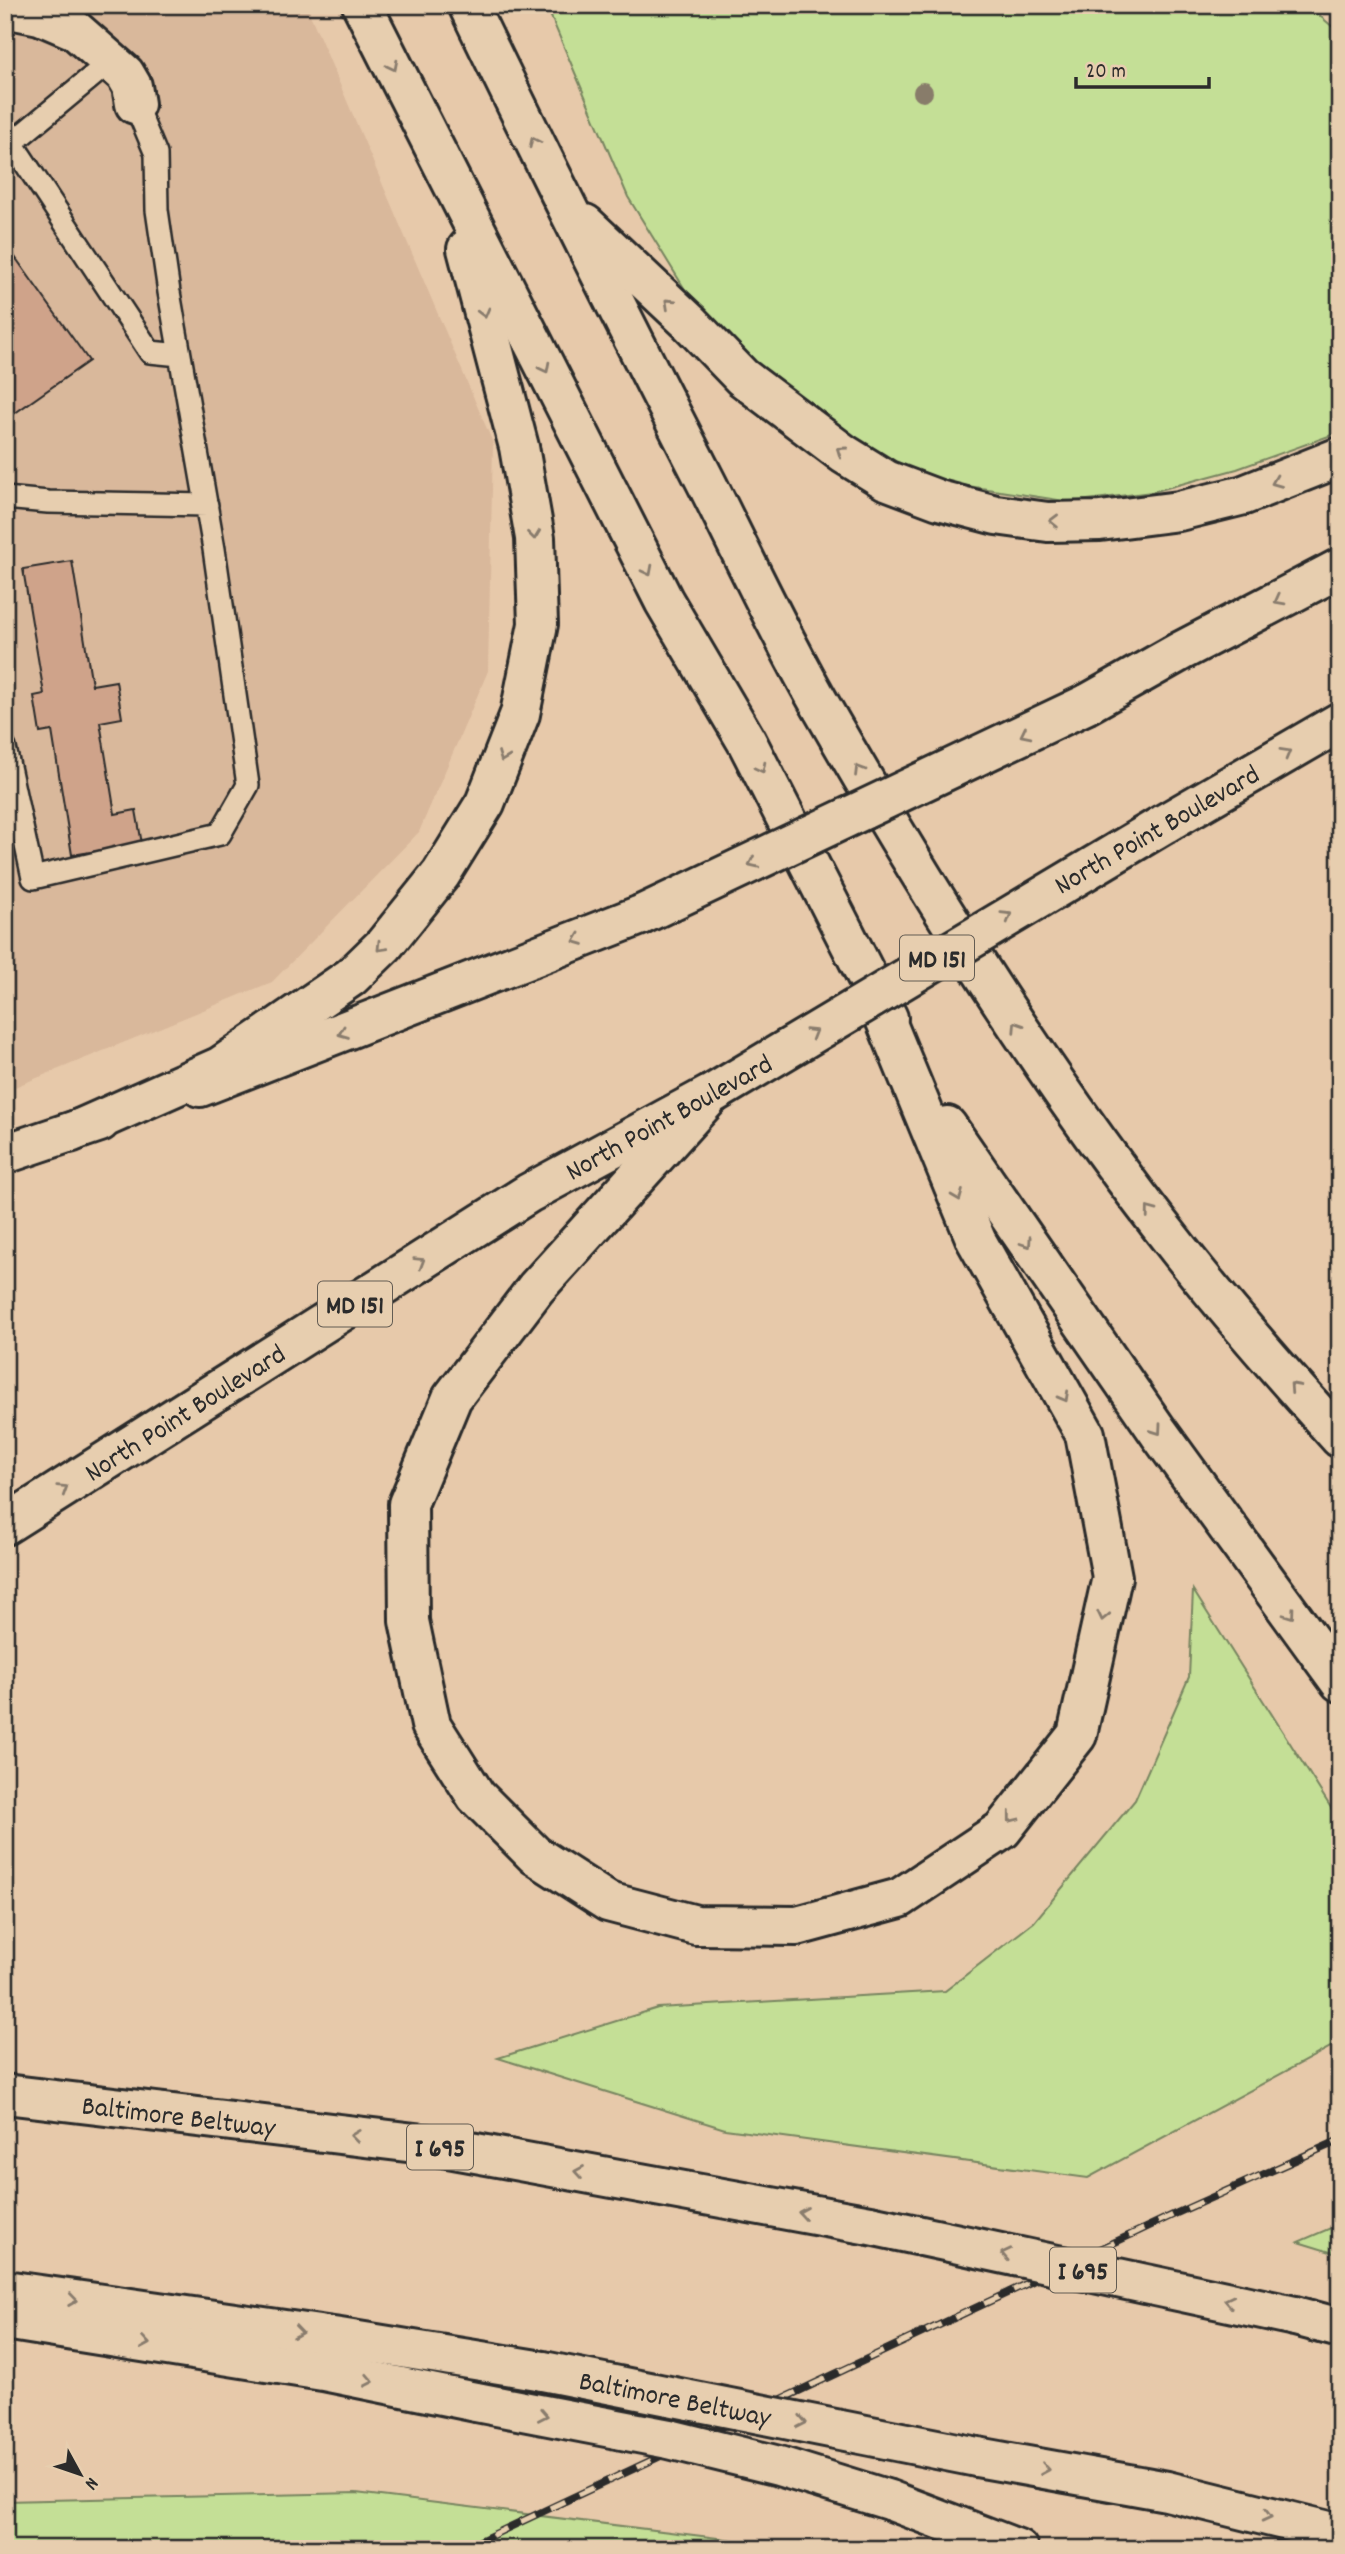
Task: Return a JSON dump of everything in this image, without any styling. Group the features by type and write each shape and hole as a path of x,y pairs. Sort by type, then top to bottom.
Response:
{"main road":[{"path":"362,5 664,601 747,742 876,998 946,1125 1159,1433 1340,1682"},
{"path":"468,5 564,204 819,704 934,896 1028,1042 1109,1157 1189,1262 1270,1360 1340,1438"},
{"path":"5,8 40,15 75,30 125,74 132,86 135,104"},
{"path":"70,1133 221,1066 351,977 384,945 441,874 485,803 520,714 538,624 535,537 519,447 448,176"},
{"path":"564,204 690,323 742,377 844,454 886,480 939,500 1009,517 1048,522 1100,521 1179,510 1244,495 1340,457"},
{"path":"5,1154 249,1070 641,915 1087,704 1181,651 1340,568"},
{"name":"North Point Boulevard","path":"5,1525 528,1193 712,1094 1340,722"},
{"path":"712,1094 536,1288 452,1398 408,1504 409,1621 431,1725 476,1796 535,1855 608,1902 696,1925 797,1926 900,1898 1002,1830 1077,1735 1112,1577 1085,1434 976,1240 876,998"},
{"name":"Baltimore Beltway","path":"5,2094 432,2145 870,2225 1340,2328"},
{"name":"Baltimore Beltway","path":"5,2290 340,2338 543,2371 977,2457 1167,2491 1340,2534"},
{"path":"5,2320 323,2371 669,2439 779,2466 888,2500 1018,2549"}],"lane":[{"path":"112,61 12,143 150,352 180,355"},
{"path":"5,748 33,877 220,834 248,785 207,505 157,210 156,155 135,104"},
{"path":"5,498 48,502 207,505"}],"shaded area":[{"path":"5,5 306,5 493,443 488,671 419,832 272,982 5,1091"}],"green space":[{"path":"546,5 1307,5 1340,33 1340,432 1237,469 1152,492 1071,502 929,480 843,445 718,343 628,197"},
{"path":"1193,1590 1340,1822 1340,2042 1088,2178 725,2129 498,2058 658,2008 945,1991 1034,1922 1135,1800 1189,1677"},
{"path":"1340,2224 1340,2255 1298,2242"},
{"path":"356,2493 790,2549 5,2549 5,2501"}],"building":[{"path":"5,243 89,361 5,420"},
{"path":"72,561 92,685 116,681 122,718 100,722 115,814 136,810 142,844 72,855 52,731 40,733 34,696 44,694 23,569"}],"railway":[{"path":"463,2549 1177,2213 1340,2140"}]}
